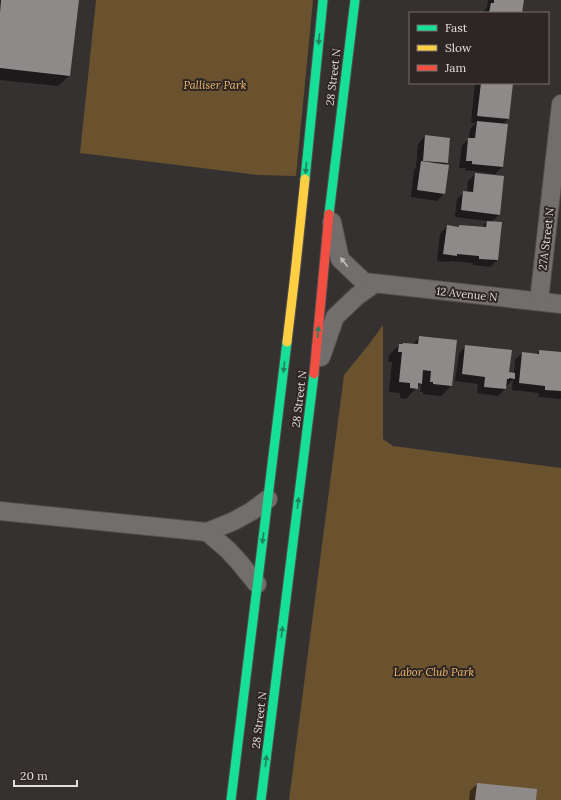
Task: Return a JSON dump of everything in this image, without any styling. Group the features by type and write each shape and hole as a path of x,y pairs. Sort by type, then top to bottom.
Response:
{"main road":[{"name":"28 Street N","path":"231,800 295,274 324,0"},
{"name":"28 Street N","path":"261,800 314,374 330,208 354,0"}],"street":[{"name":"27A Street N","path":"539,301 561,104"},
{"name":"12 Avenue N","path":"330,208 340,259 364,282 561,304"},
{"path":"314,374 335,317 357,296 374,284"},
{"path":"0,511 207,532 234,521 252,511 268,499"},
{"path":"207,532 228,550 257,584"}],"green space":[{"name":"Palliser Park","path":"96,0 313,0 296,176 258,175 80,153"},
{"name":"Labor Club Park","path":"383,325 383,439 393,446 561,468 561,800 289,800 344,375"}],"building":[{"path":"1,0 79,0 70,76 0,68"},
{"path":"494,0 524,0 522,12 489,12 491,3 494,3"},
{"path":"481,84 513,84 509,119 477,116"},
{"path":"477,121 508,124 503,167 472,164 472,161 466,161 468,138 475,138"},
{"path":"425,135 450,138 448,163 423,161"},
{"path":"421,161 449,165 445,194 417,190"},
{"path":"475,173 504,176 500,215 461,210 463,191 473,192"},
{"path":"487,221 502,222 498,260 479,259 479,256 457,254 457,256 443,254 447,225 459,227 459,225 486,227"},
{"path":"419,336 457,340 452,386 433,384 433,382 430,382 431,371 423,370 422,384 418,383 418,389 410,388 410,383 399,382 402,352 398,352 399,344 418,344"},
{"path":"465,345 512,350 509,372 515,373 515,379 507,379 506,389 484,387 485,377 462,374"},
{"path":"539,350 561,352 561,391 545,390 545,386 519,383 522,352 539,354"},
{"path":"477,783 537,789 536,800 475,800"}],"traffic: fast":[{"path":"305,179 323,0"},
{"path":"329,214 355,0"},
{"path":"231,800 287,342"},
{"path":"261,800 314,374"}],"traffic: slow":[{"path":"287,342 305,179"}],"traffic: jam":[{"path":"314,374 329,214"}]}
